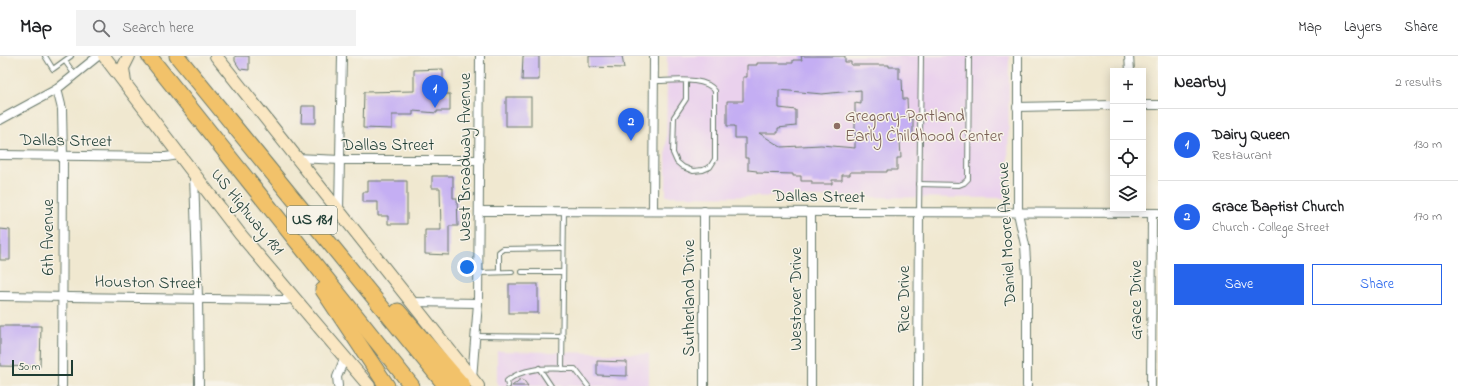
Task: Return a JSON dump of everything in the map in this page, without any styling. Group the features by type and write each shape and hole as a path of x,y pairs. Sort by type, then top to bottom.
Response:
{"highway":[{"name":"US 181","path":"149,56 412,386"},
{"name":"US 181","path":"177,56 210,93 446,386"},
{"path":"180,93 333,304 386,386"},
{"path":"210,93 471,384"}],"main road":[{"name":"US Highway 181","path":"104,56 240,234 369,386"},
{"path":"125,84 123,68 129,56"},
{"path":"216,56 412,302 471,384"}],"street":[{"path":"1,117 57,89 98,56"},
{"path":"339,209 342,56"},
{"name":"West Broadway Avenue","path":"471,384 476,336 479,273 480,56"},
{"path":"653,210 654,56"},
{"name":"Daniel Moore Avenue","path":"1018,56 1018,213 1025,244 1027,277 1027,386"},
{"path":"1129,56 1130,68"},
{"name":"6th Avenue","path":"57,89 62,110 63,157 62,386"},
{"path":"1017,107 1110,105"},
{"path":"1146,105 1158,105"},
{"name":"Dallas Street","path":"0,156 166,157 179,155"},
{"name":"Dallas Street","path":"296,158 341,160 480,160"},
{"path":"194,174 199,386"},
{"name":"Dallas Street","path":"480,211 653,210 919,213 1155,213"},
{"name":"Sutherland Drive","path":"704,211 704,386"},
{"name":"Westover Drive","path":"811,212 811,386"},
{"name":"Rice Drive","path":"918,386 919,213"},
{"name":"Grace Drive","path":"1150,386 1155,213"},
{"name":"Houston Street","path":"0,296 285,300 295,298"},
{"path":"412,302 478,303"},
{"path":"338,386 337,378 345,357"}],"lane":[{"path":"45,56 53,69 70,57"},
{"path":"919,213 921,56"},
{"path":"919,184 959,186 968,179 969,56"},
{"path":"65,61 75,75"},
{"path":"654,81 686,81 702,81 711,85 715,92 715,159 710,167 703,170 693,171 683,167 677,162 673,153 674,117 686,99 686,81"},
{"path":"562,369 564,210"},
{"path":"499,272 499,252 503,248 563,248"},
{"path":"479,273 512,272"},
{"path":"522,272 563,272"},
{"path":"476,336 563,337"},
{"path":"538,368 551,386"},
{"path":"508,386 507,381 514,375 538,368 575,369 588,386"}],"shaded area":[{"name":"Gregory-Portland Early Childhood Center","path":"667,56 1009,56 1008,198 666,196"},
{"path":"497,351 649,354 649,386 499,386 497,383"}],"building":[{"path":"235,56 249,56 249,70 240,69 235,61"},
{"path":"523,56 539,56 539,80 522,80"},
{"path":"589,56 622,56 624,68 589,67"},
{"path":"801,56 845,56 845,62 851,62 851,65 889,65 889,67 899,67 899,79 902,79 903,99 907,99 908,119 913,119 913,139 900,140 901,158 897,158 897,170 887,170 887,172 850,172 850,175 842,175 842,180 832,180 832,184 812,184 812,181 801,181 801,176 793,176 793,174 757,173 757,171 748,170 748,158 745,158 745,138 735,138 735,126 727,126 727,101 743,101 743,77 747,77 747,65 757,65 757,63 793,63 793,60 802,60","holes":["779,90 822,94 861,90 861,104 855,103 855,148 821,145 781,147 759,133 778,133 778,128 796,126 796,110 779,108"]},
{"path":"443,69 443,94 450,94 450,111 437,111 437,113 413,111 413,115 392,115 392,129 363,128 364,92 414,91 414,70"},
{"path":"506,97 531,97 531,126 506,126"},
{"path":"302,106 316,106 316,123 301,123"},
{"path":"432,176 453,176 453,198 457,198 458,226 449,226 449,255 425,254 425,230 441,230 440,188 432,188"},
{"path":"368,181 407,181 407,224 388,224 388,216 378,216 378,202 363,202 363,192 368,192"},
{"path":"0,229 10,230 10,260 0,260"},
{"path":"509,284 538,284 538,313 509,313"},
{"path":"0,326 41,326 40,367 0,366"},
{"path":"597,361 627,362 627,376 597,375"},
{"path":"522,378 528,386 512,386"}],"place":[{"name":"Dairy Queen","path":"435,108"},
{"name":"Gregory-Portland Early Childhood Center","path":"837,126"},
{"name":"Grace Baptist Church","path":"631,141"}]}
